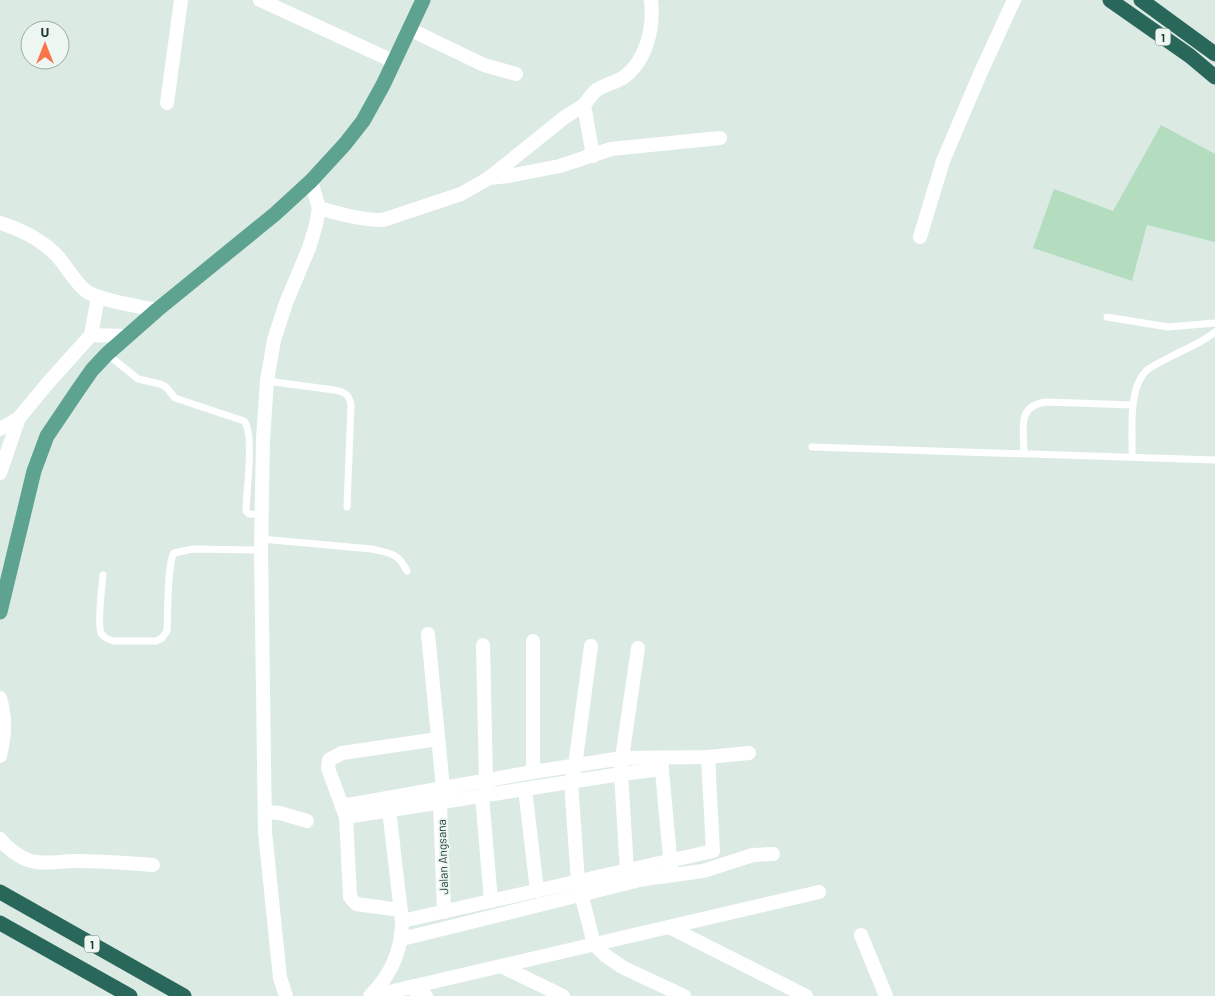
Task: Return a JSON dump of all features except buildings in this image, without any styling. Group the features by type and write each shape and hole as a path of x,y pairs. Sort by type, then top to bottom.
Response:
{"highway":[{"name":"1","path":"1110,0 1190,56 1215,77"},
{"name":"1","path":"1141,0 1215,54"},
{"name":"1","path":"0,892 184,996"},
{"name":"1","path":"0,922 130,996"}],"main road":[{"path":"0,612 27,494 47,436 61,414 92,370 107,354 157,310 261,226 311,181 345,144 363,121 383,85 423,0"}],"street":[{"path":"167,104 181,0"},
{"path":"260,0 393,61"},
{"path":"319,208 352,217 383,220 461,194 489,178 565,117 584,105 598,88 612,84 624,77 637,64 644,50 652,22 651,0"},
{"path":"920,237 943,161 1014,0"},
{"path":"409,29 484,65 516,74"},
{"path":"584,105 593,156"},
{"path":"489,178 524,174 593,156 612,149 720,138"},
{"path":"286,996 280,978 265,812 261,545 263,439 267,381 274,340 316,225 319,208 311,181"},
{"path":"0,223 35,238 58,257 87,292 98,297 157,310"},
{"path":"0,473 19,418 91,335 98,297"},
{"path":"91,335 126,336"},
{"path":"0,429 19,418"},
{"name":"Jalan Angsana","path":"428,634 442,788 440,802 444,912"},
{"path":"533,641 533,772"},
{"path":"482,645 491,901"},
{"path":"592,646 576,766 572,782 580,888 594,944 605,955 622,967 684,996"},
{"path":"627,871 621,774 638,648"},
{"path":"0,698 5,720 4,740 0,756"},
{"path":"438,738 342,753 329,760 328,768 344,812 350,897 356,904 401,916 444,912 537,891 580,888 703,871 753,855 774,854"},
{"path":"344,812 389,810 621,774 661,763 749,754"},
{"path":"402,939 470,922 580,888 627,871 713,851 708,757"},
{"path":"344,812 442,788 622,758 661,763"},
{"path":"661,763 672,875"},
{"path":"525,789 537,891"},
{"path":"371,996 383,983 402,939 389,810"},
{"path":"265,812 280,813 307,821"},
{"path":"0,839 15,853 31,861 42,863 91,861 153,865"},
{"path":"371,996 819,892"},
{"path":"467,906 470,922"},
{"path":"669,926 806,996"},
{"path":"861,935 886,996"},
{"path":"500,966 563,996"},
{"path":"409,987 426,996"}],"lane":[{"path":"1107,317 1168,327 1215,323"},
{"path":"1132,457 1133,405 1135,389 1140,378 1148,370 1215,332"},
{"path":"107,354 138,379 160,384 166,387 174,397 244,421 248,426 249,432 246,511 249,514 262,515"},
{"path":"267,381 334,390 345,392 348,395 351,405 347,507"},
{"path":"1024,453 1024,419 1026,410 1036,403 1133,405"},
{"path":"812,447 1215,460"},
{"path":"103,575 101,633 108,640 114,641 156,641 162,638 167,631 169,578 174,553 193,549 261,545 372,549 396,556 403,562 407,571"}],"green space":[{"path":"1161,125 1215,154 1215,242 1147,225 1132,281 1033,248 1054,189 1113,211"}]}
